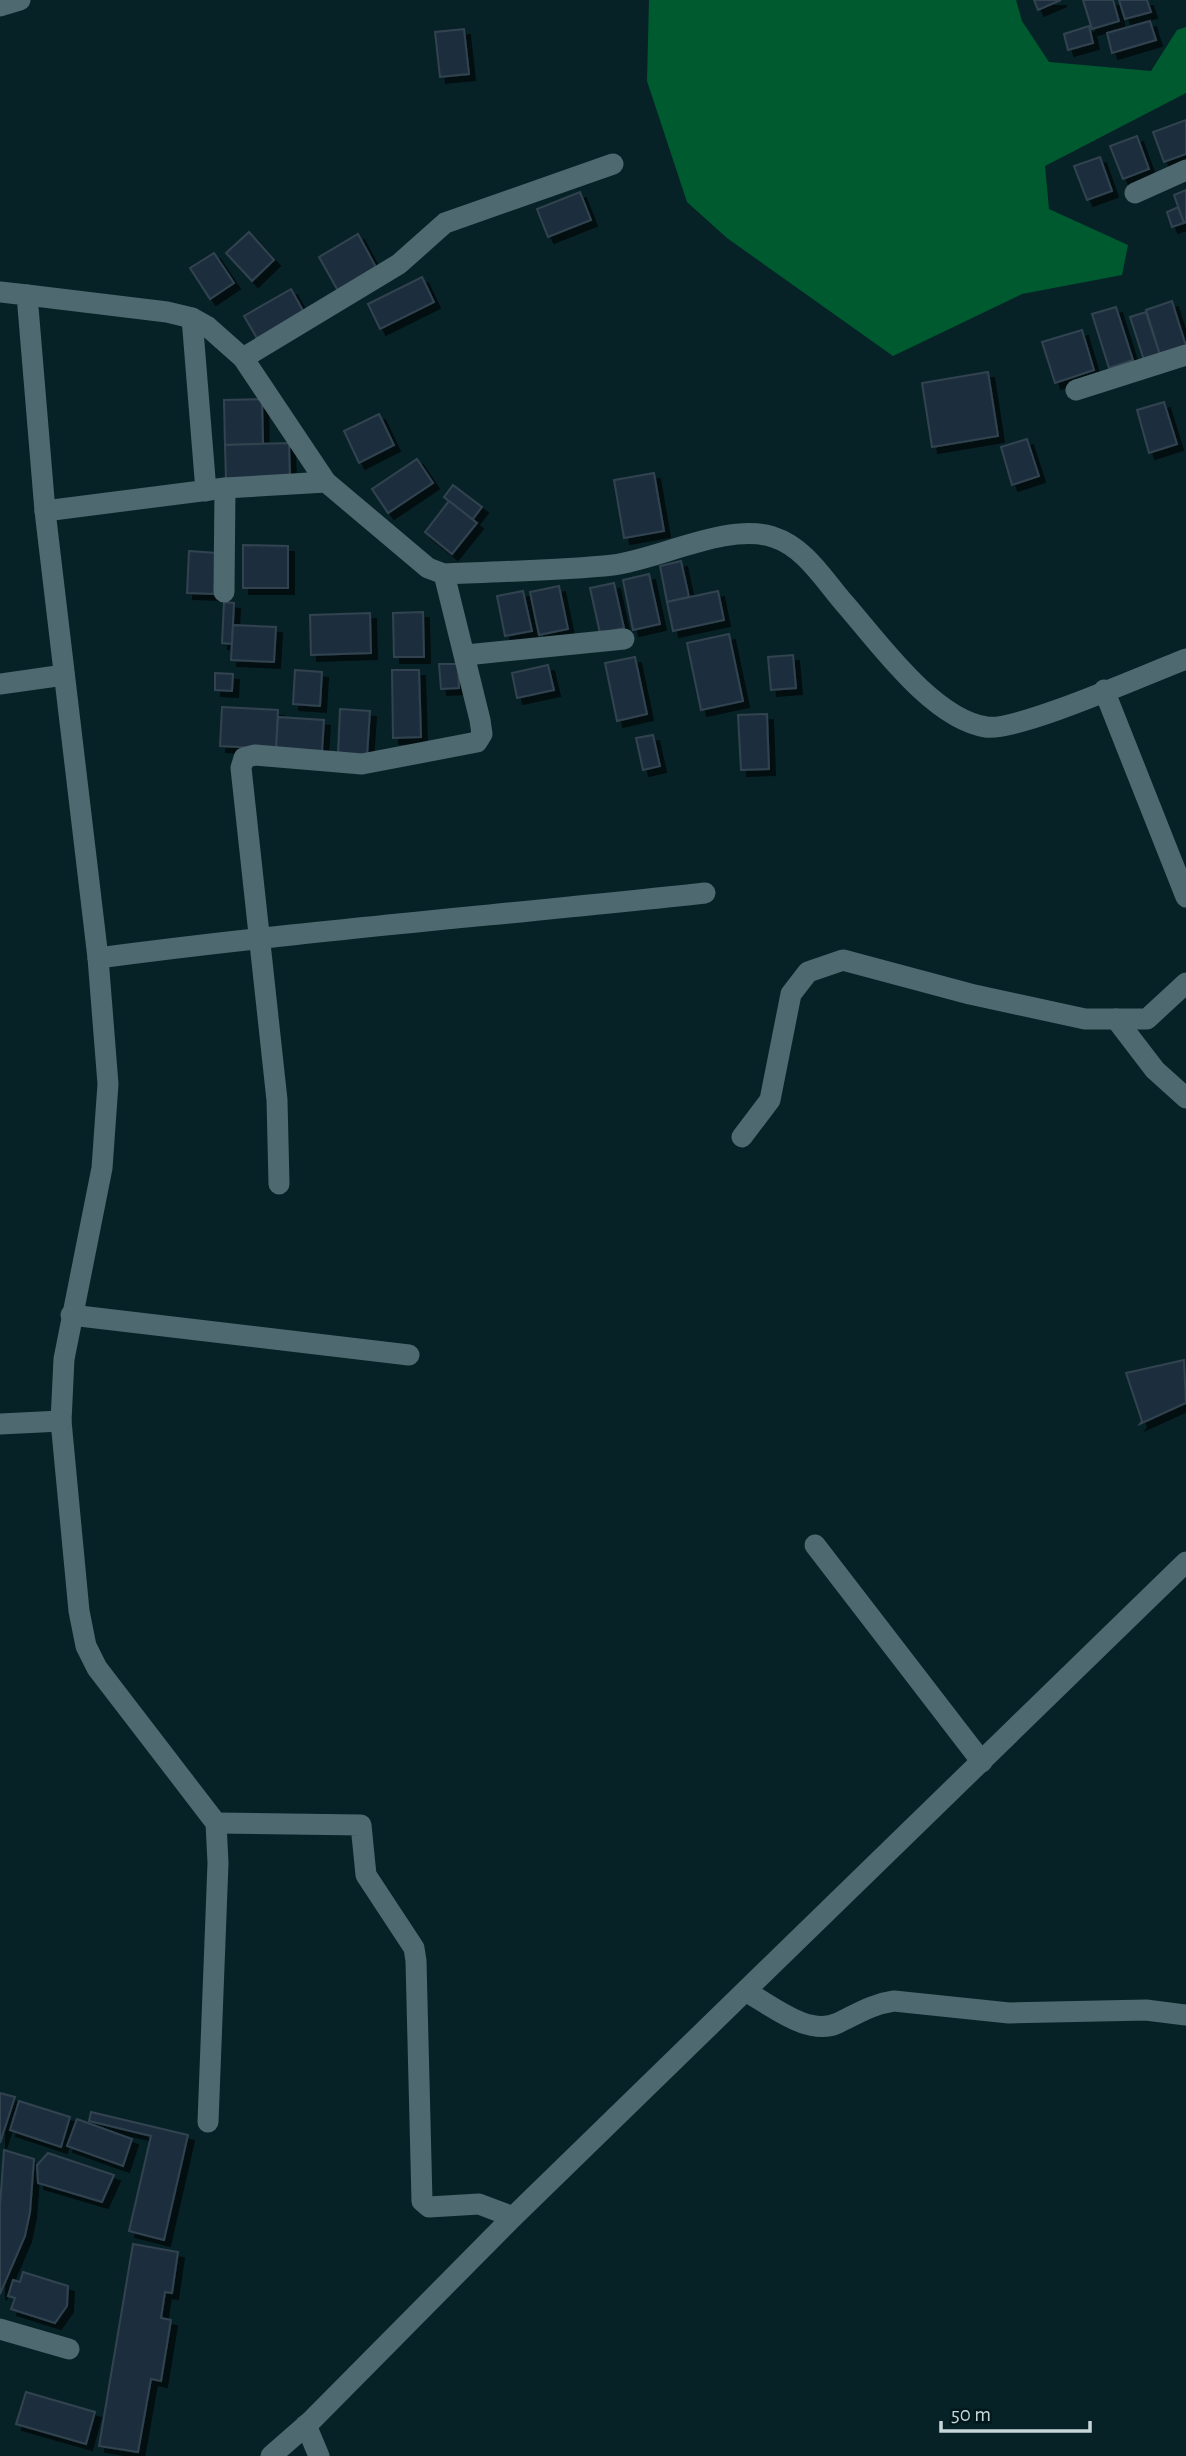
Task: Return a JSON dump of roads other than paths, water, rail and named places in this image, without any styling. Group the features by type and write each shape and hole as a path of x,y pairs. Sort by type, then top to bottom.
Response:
{"street":[{"path":"0,6 20,0"},
{"path":"243,358 399,264 445,223 613,164"},
{"path":"1135,193 1186,170"},
{"path":"0,292 167,312 192,318 208,327 243,358 326,482 428,568 444,574 614,565 720,536 771,536 796,547 887,653 955,716 988,727 1029,719 1186,659"},
{"path":"27,295 46,511 98,958 108,1084 106,1135 64,1359 61,1421 79,1611 86,1646 110,1686 216,1823 218,1863 208,2122"},
{"path":"192,318 215,489 224,592"},
{"path":"1076,390 1186,355"},
{"path":"46,511 215,489 326,482"},
{"path":"279,1184 277,1100 240,779 244,758 255,755 362,764 477,742 482,734 480,720 444,574"},
{"path":"466,655 624,639"},
{"path":"0,684 64,675"},
{"path":"1104,690 1186,897"},
{"path":"98,958 260,936 506,915 705,892"},
{"path":"742,1137 770,1100 792,994 808,972 844,960 970,994 1085,1019 1147,1019 1186,983"},
{"path":"1116,1019 1155,1070 1186,1098"},
{"path":"71,1315 410,1355"},
{"path":"0,1424 61,1421"},
{"path":"816,1545 982,1762"},
{"path":"271,2456 306,2425 513,2217 1186,1562"},
{"path":"216,1823 361,1825 366,1875 414,1948 422,2201 429,2207 479,2204 513,2217"},
{"path":"747,1992 803,2023 820,2028 835,2025 878,2003 894,2001 1009,2013 1146,2010 1186,2015"},
{"path":"0,2329 69,2349"},
{"path":"306,2425 319,2456"}]}
